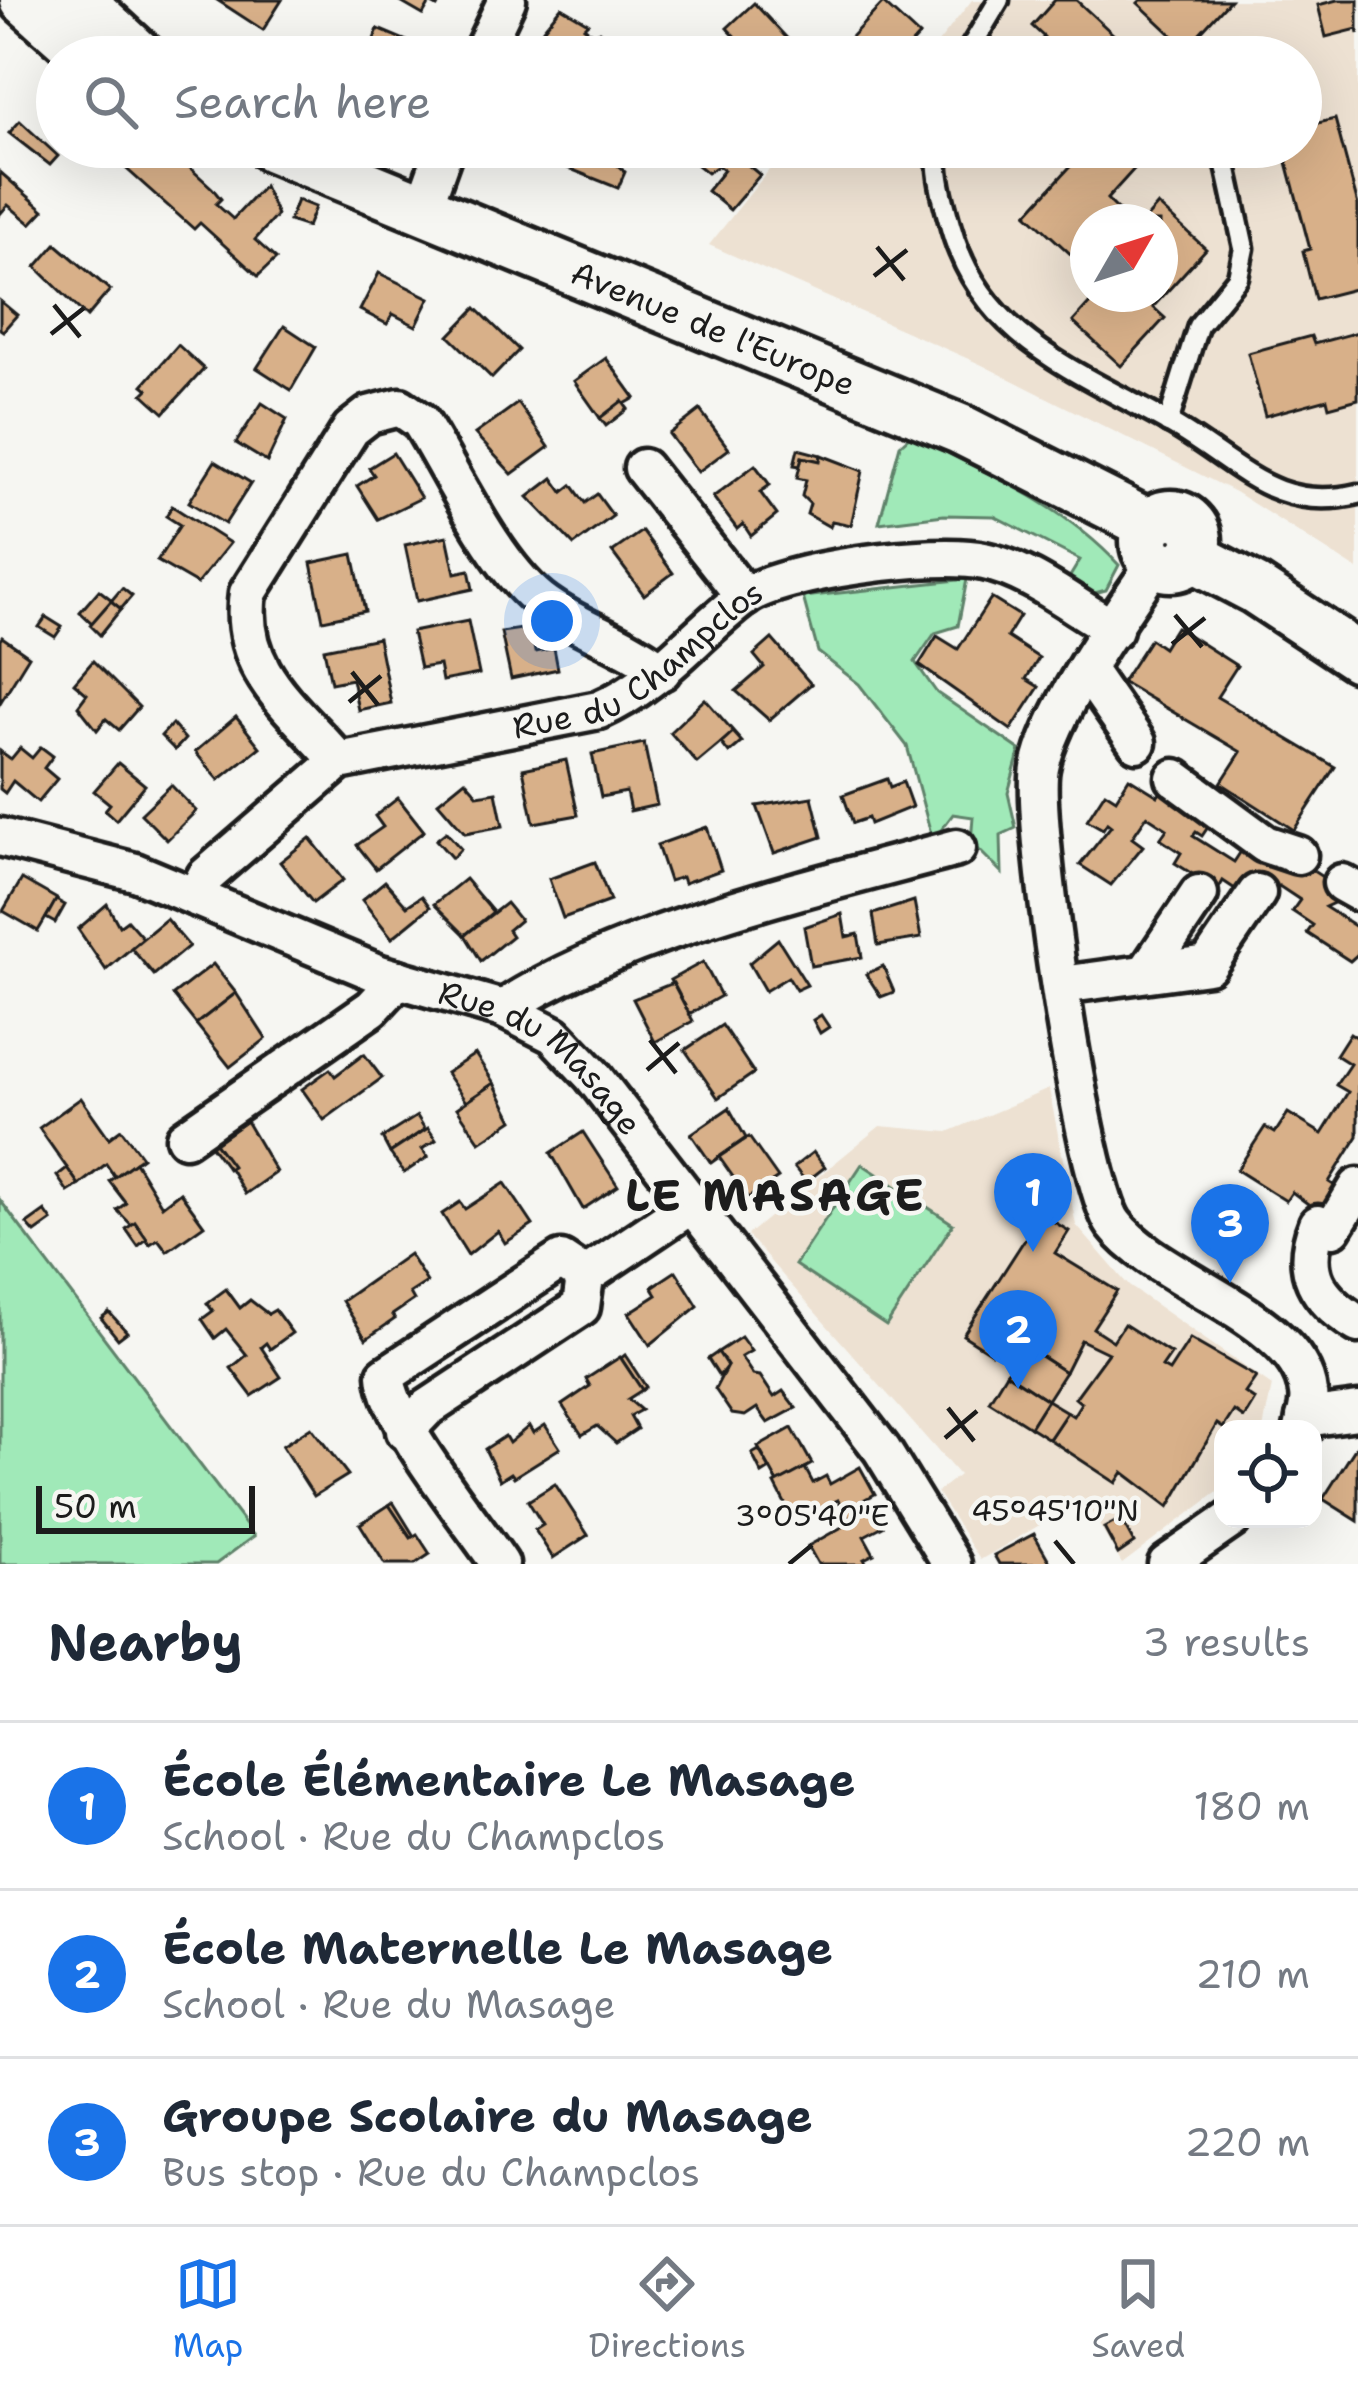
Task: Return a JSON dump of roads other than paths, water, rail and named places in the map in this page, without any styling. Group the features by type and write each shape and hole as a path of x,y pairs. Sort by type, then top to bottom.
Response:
{"main road":[{"path":"79,0 118,36"},
{"path":"20,1 63,36"},
{"name":"Avenue de l'Europe","path":"321,168 960,428 1166,548 1255,589 1358,657"}],"street":[{"path":"490,36 507,0"},
{"path":"422,211 437,168"},
{"path":"339,761 251,658 243,624 248,593 351,429 369,415 400,407 419,421 509,565 541,600 628,644 662,670"},
{"path":"643,468 745,597"},
{"path":"1166,548 1056,723 1040,771 1042,840 1090,1163 1110,1219 1131,1245 1285,1348 1309,1392 1304,1420"},
{"name":"Rue du Champclos","path":"195,897 206,876 339,761 599,710 624,699 745,597 774,581 983,560 1052,590 1114,629"},
{"path":"1088,672 1137,743"},
{"path":"1175,778 1265,844 1298,856"},
{"name":"Rue du Masage","path":"0,837 135,872 399,979 503,1010 554,1035 694,1204 883,1450 952,1564"},
{"path":"503,1010 555,975 792,892 957,848"},
{"path":"1062,985 1208,965 1257,893"},
{"path":"1146,973 1199,894"},
{"path":"185,1138 372,1008 399,979"},
{"path":"1358,1187 1307,1250 1311,1276 1323,1298 1358,1324"},
{"path":"405,1431 426,1409 581,1307 585,1276 694,1204"},
{"path":"500,1564 405,1431 387,1398 386,1375 561,1260 585,1276"},
{"path":"480,1312 508,1355"},
{"path":"1318,1420 1358,1411"},
{"path":"1167,1564 1219,1528"}],"lane":[{"path":"977,36 999,0"},
{"path":"940,168 943,202 958,253 1002,320 1050,362 1168,423 1288,499 1358,494"},
{"path":"1168,423 1198,326 1238,277 1240,224 1227,168"}],"place":[{"name":"École Élémentaire Le Masage","path":"1033,1252"},
{"name":"Groupe Scolaire du Masage","path":"1230,1283"},
{"name":"École Maternelle Le Masage","path":"1018,1389"}],"district":[{"name":"LE MASAGE","path":"776,1195"}]}
